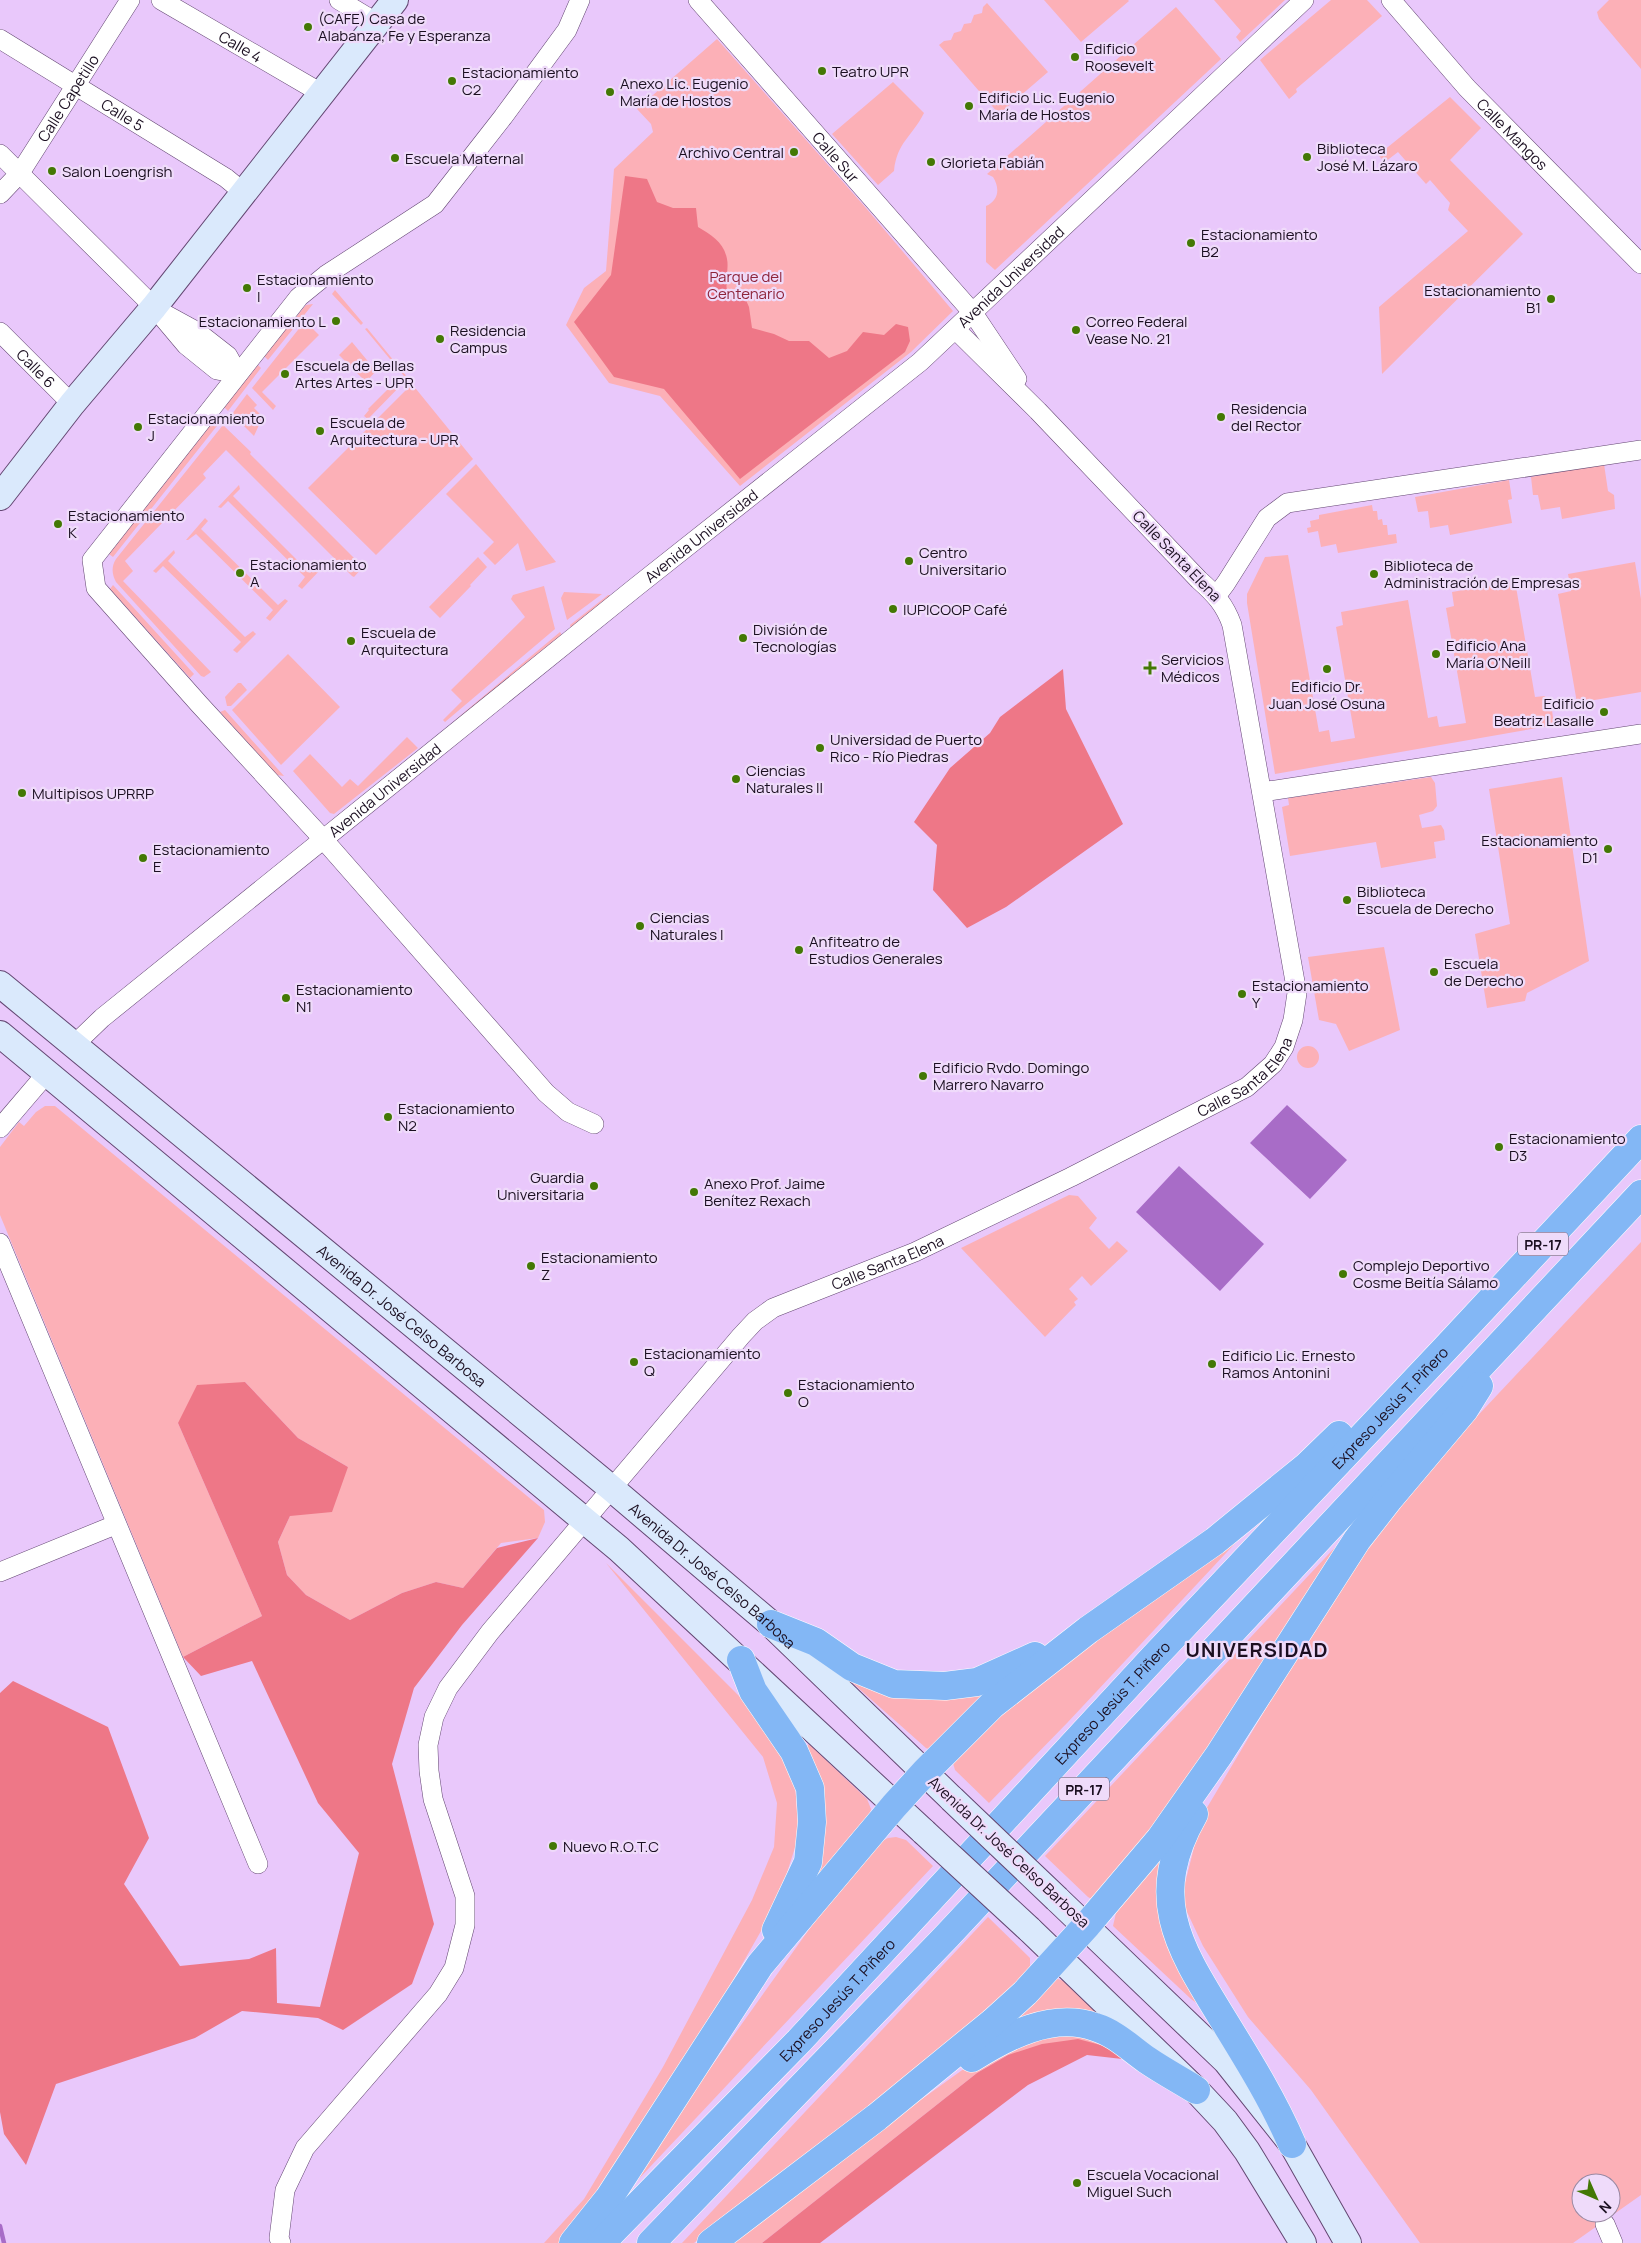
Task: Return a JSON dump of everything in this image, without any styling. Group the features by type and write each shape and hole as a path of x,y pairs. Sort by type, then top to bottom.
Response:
{"highway":[{"name":"Expreso Jesús T. Piñero","path":"601,2243 799,2041 1160,1650 1446,1349 1641,1139"},
{"name":"PR-17","path":"651,2243 947,1936 1641,1194"},
{"path":"711,2243 877,2117 994,2022 1025,1993 1087,1925 1160,1839 1219,1756 1357,1540 1388,1499 1464,1410 1513,1332"},
{"path":"573,2243 609,2198 760,1965 925,1772 992,1704 1088,1630 1236,1524 1308,1466 1360,1414 1446,1349"},
{"path":"771,1624 816,1642 852,1667 894,1684 917,1686 945,1686 977,1682 1004,1672 1088,1630"},
{"path":"741,1660 753,1691 794,1751 810,1788 812,1822 808,1862 760,1965"},
{"path":"1219,1756 1176,1852 1170,1888 1173,1919 1178,1940 1188,1960 1280,2116 1292,2144"},
{"path":"877,2117 1002,2039 1026,2030 1064,2023 1095,2027 1112,2034 1147,2060 1196,2090"}],"main road":[{"path":"0,497 72,404 154,307 394,0"},
{"name":"Avenida Dr. José Celso Barbosa","path":"0,984 611,1488 771,1624 952,1799 1087,1925 1226,2062 1292,2144 1348,2243"},
{"path":"0,1034 585,1520 741,1660 894,1806 1029,1929 1196,2090 1225,2121 1247,2151 1304,2243"},
{"path":"298,1282 324,1250"}],"street":[{"name":"Calle Capetillo","path":"0,194 20,173 130,0"},
{"name":"Calle 4","path":"161,0 321,93"},
{"path":"339,0 377,23"},
{"path":"580,0 567,30 503,117 435,204 311,286 299,297 92,560 96,588 199,704 323,839 546,1093 568,1112 594,1124"},
{"name":"Calle Sur","path":"698,0 974,313"},
{"name":"Avenida Universidad","path":"74,1045 110,1012 323,839 920,362 1304,0"},
{"name":"Calle Mangos","path":"1391,0 1467,88 1641,264"},
{"name":"Calle 5","path":"0,39 226,178 243,192"},
{"path":"0,154 154,307 203,336 228,356 238,374"},
{"name":"Calle Santa Elena","path":"974,313 1038,411"},
{"name":"Calle Santa Elena","path":"281,2243 279,2238 285,2190 305,2148 438,1994 454,1968 465,1925 465,1896 433,1799 428,1746 434,1717 448,1688 490,1632 741,1336 773,1308 915,1252 1078,1174 1247,1088 1273,1064 1289,1036 1297,993 1232,625 1227,610 1216,595 1199,580 1038,411 956,330"},
{"name":"Calle 6","path":"0,332 72,404"},
{"path":"1216,595 1226,583 1267,518 1287,503 1641,450"},
{"path":"1262,792 1641,734"},
{"path":"0,1128 47,1073"},
{"path":"0,1243 258,1864"},
{"path":"0,1572 116,1525"},
{"path":"1606,2224 1614,2243"}],"green space":[{"path":"1044,0 1128,0 1129,1 1081,42"},
{"path":"1214,0 1285,0 1240,42 1236,37 1241,31"},
{"path":"1331,0 1367,0 1382,16 1296,89 1297,92 1289,99 1260,60"},
{"path":"1609,0 1641,0 1641,69 1599,19 1597,12"},
{"path":"987,3 1048,72 999,114 939,45 944,41 951,40 954,33 961,31 964,24 971,23 974,15 982,13 983,7"},
{"path":"1176,7 1221,59 995,270 986,262 986,206 996,197 997,185 993,177 987,174"},
{"name":"Parque del Centenario","path":"717,39 866,208 953,311 911,352 740,486 660,396 609,383 566,325 584,288 606,271 614,169 653,132 651,124 637,109"},
{"path":"893,82 924,113 898,153 894,171 878,185 832,134"},
{"path":"1450,97 1481,128 1450,160 1523,234 1382,374 1379,307 1468,231 1448,210 1450,203 1430,180 1426,184 1398,152 1385,162 1378,155"},
{"path":"335,290 363,323 361,325 332,294"},
{"path":"313,304 268,360 264,356 306,305"},
{"path":"305,321 319,335 262,392 276,406 273,410 252,388"},
{"path":"367,328 408,378 368,419 364,416 368,409 395,382 397,384 404,376 365,329"},
{"path":"352,342 376,371 366,382 339,355"},
{"path":"258,365 261,368 228,411 224,407"},
{"path":"412,384 473,459 376,555 308,488"},
{"path":"247,394 257,405 254,408 265,419 259,425 254,436 232,414"},
{"path":"216,418 220,422 113,557 109,554"},
{"path":"223,425 363,567 354,577 352,576 226,450 203,474 206,478 125,561 133,571 123,581 211,672 204,677 201,676 116,582 113,568 116,559"},
{"path":"476,464 556,562 526,571 518,543 495,565 483,553 494,542 446,494"},
{"path":"1604,464 1608,491 1614,495 1615,509 1562,519 1560,507 1541,510 1538,495 1533,495 1531,477"},
{"path":"1509,480 1512,499 1508,500 1512,523 1450,535 1448,525 1430,528 1428,511 1418,512 1415,497"},
{"path":"239,485 240,489 233,496 310,573 317,567 321,569 302,589 298,586 305,577 228,501 221,508 218,507"},
{"path":"1372,505 1373,511 1377,511 1378,520 1382,519 1383,525 1387,525 1388,535 1396,534 1397,543 1338,553 1336,544 1321,547 1318,531 1308,533 1307,528 1311,527 1310,521 1319,519 1319,515"},
{"path":"205,518 208,521 201,529 278,605 285,599 288,601 270,621 266,618 273,610 196,534 186,540"},
{"path":"174,550 175,553 168,561 245,637 253,631 256,634 237,653 233,650 241,642 163,566 156,573 153,571"},
{"path":"1288,555 1319,732 1329,730 1331,742 1355,738 1336,627 1343,625 1341,612 1408,600 1428,718 1437,716 1439,727 1466,723 1446,608 1454,606 1452,592 1515,581 1535,697 1545,696 1546,704 1551,703 1554,725 1275,774 1247,594 1265,557"},
{"path":"478,557 487,567 440,618 429,607"},
{"path":"1635,562 1641,599 1641,692 1577,703 1558,594 1571,591 1568,574"},
{"path":"113,585 194,674 190,678 110,589"},
{"path":"544,586 555,629 445,722 443,720 462,701 451,690 525,617 511,599 513,595"},
{"path":"564,592 602,594 567,620 561,598"},
{"path":"608,595 614,595 571,629 570,625"},
{"path":"560,632 562,635 449,725"},
{"path":"288,654 340,707 281,765 232,710"},
{"path":"238,683 241,683 247,690 231,706 227,706 225,697"},
{"path":"225,710 284,776 277,775 220,712"},
{"path":"407,737 418,748 334,814 330,813 293,771 310,754 342,787 350,779 358,786"},
{"path":"1431,777 1435,783 1437,806 1433,811 1419,815 1422,828 1441,825 1444,830 1445,840 1434,842 1436,858 1381,868 1376,842 1290,856 1282,807 1289,805 1288,798"},
{"path":"1562,777 1589,961 1527,993 1525,1001 1487,1008 1475,934 1510,924 1489,789"},
{"path":"1384,947 1400,1030 1349,1051 1336,1024 1319,1020 1308,957"},
{"path":"1308,1046 1316,1049 1319,1057 1316,1065 1308,1068 1300,1065 1297,1057 1300,1049"},
{"path":"45,1106 55,1106 544,1510 545,1522 538,1538 501,1543 463,1588 436,1582 402,1593 350,1620 306,1595 287,1575 278,1542 290,1516 348,1467 298,1438 245,1382 178,1423 262,1616 183,1657 0,1215 0,1147 19,1122 24,1126 36,1112"},
{"path":"1069,1195 1078,1196 1097,1218 1089,1228 1109,1249 1117,1241 1128,1251 1091,1286 1082,1276 1069,1289 1078,1299 1074,1302 1076,1305 1045,1337 961,1248"},
{"path":"1641,1242 1641,2195 1621,2209 1621,2173 1571,2173 1571,2223 1601,2223 1573,2243 1420,2243 1311,2090 1248,2017 1203,1946 1181,1899 1202,1816 1375,1525"},
{"path":"1241,1537 1068,1722 989,1803 955,1770 953,1763 956,1758 1001,1715 1201,1558"},
{"path":"1341,1541 1162,1819 1093,1900 1088,1897 1045,1856"},
{"path":"606,1563 740,1697 771,1735 794,1771 799,1835 778,1901 678,2077 567,2243 544,2243 584,2199 663,2067 752,1900 774,1847 777,1803 763,1757"},
{"path":"830,1663 977,1687 987,1697 931,1750 926,1748"},
{"path":"809,1744 867,1799 871,1809 870,1814 818,1878 815,1874 804,1749"},
{"path":"896,1837 906,1840 933,1866 634,2184 630,2181 830,1900 880,1842"},
{"path":"1166,1853 1206,2010 1191,1999 1113,1926 1116,1913"},
{"path":"988,1917 1030,1958 1030,1970 947,2044 694,2243 682,2243"},
{"path":"1053,1980 1064,1981 1108,2021 1010,2021"},
{"path":"1079,2027 1108,2047 1008,2055 977,2073 762,2243 722,2243 990,2050"}],"shaded area":[{"path":"625,176 647,179 657,202 673,208 696,208 698,227 708,233 723,248 727,263 727,291 742,291 749,307 752,328 774,334 789,341 809,341 829,358 847,351 863,332 884,335 896,324 908,327 910,341 905,352 740,479 664,389 614,377 574,322 611,275"},
{"path":"1063,669 1066,709 1123,824 1006,907 967,928 933,890 937,845 914,822 950,768 990,733 1000,717"},
{"path":"1287,1105 1347,1160 1310,1199 1250,1143"},
{"path":"1179,1166 1264,1244 1220,1291 1136,1212"},
{"path":"245,1382 298,1438 348,1467 332,1512 290,1516 278,1542 287,1575 306,1595 350,1620 402,1593 436,1582 463,1588 497,1548 538,1538 462,1625 414,1688 392,1764 434,1924 412,1984 343,2030 318,2018 242,2011 195,2038 56,2084 26,2165 4,2134 0,2112 0,1693 13,1681 108,1727 149,1838 124,1884 180,1966 249,1959 276,1948 277,2003 320,2007 359,1853 318,1803 252,1661 201,1676 183,1657 262,1616 178,1423 197,1385"},
{"path":"1078,2039 1108,2047 1131,2060 1087,2055 1028,2085 820,2243 762,2243 977,2073 1008,2055 1042,2044"}],"waterway":[{"path":"0,2226 4,2243"}],"place":[{"name":"(CAFE) Casa de Alabanza, Fe y Esperanza","path":"308,27"},
{"name":"Edificio Roosevelt","path":"1075,57"},
{"name":"Teatro UPR","path":"822,71"},
{"name":"Estacionamiento C2","path":"452,81"},
{"name":"Anexo Lic. Eugenio María de Hostos","path":"610,92"},
{"name":"Edificio Lic. Eugenio María de Hostos","path":"969,106"},
{"name":"Archivo Central","path":"794,152"},
{"name":"Biblioteca José M. Lázaro","path":"1307,157"},
{"name":"Escuela Maternal","path":"395,158"},
{"name":"Glorieta Fabián","path":"931,162"},
{"name":"Salon Loengrish","path":"52,171"},
{"name":"Estacionamiento B2","path":"1191,243"},
{"name":"Estacionamiento I","path":"247,288"},
{"name":"Estacionamiento B1","path":"1551,299"},
{"name":"Estacionamiento L","path":"336,321"},
{"name":"Correo Federal Vease No. 21","path":"1076,330"},
{"name":"Residencia Campus","path":"440,339"},
{"name":"Escuela de Bellas Artes Artes - UPR","path":"285,374"},
{"name":"Residencia del Rector","path":"1221,417"},
{"name":"Estacionamiento J","path":"138,427"},
{"name":"Escuela de Arquitectura - UPR","path":"320,431"},
{"name":"Estacionamiento K","path":"58,524"},
{"name":"Centro Universitario","path":"909,561"},
{"name":"Estacionamiento A","path":"240,573"},
{"name":"Biblioteca de Administración de Empresas","path":"1374,574"},
{"name":"IUPICOOP Café","path":"893,609"},
{"name":"División de Tecnologías","path":"743,638"},
{"name":"Escuela de Arquitectura","path":"351,641"},
{"name":"Edificio Ana María O'Neill","path":"1436,654"},
{"name":"Servicios Médicos","path":"1150,668"},
{"name":"Edificio Dr. Juan José Osuna","path":"1327,669"},
{"name":"Edificio Beatriz Lasalle","path":"1604,712"},
{"name":"Universidad de Puerto Rico - Río Piedras","path":"820,748"},
{"name":"Ciencias Naturales II","path":"736,779"},
{"name":"Multipisos UPRRP","path":"22,793"},
{"name":"Estacionamiento D1","path":"1608,849"},
{"name":"Estacionamiento E","path":"143,858"},
{"name":"Biblioteca Escuela de Derecho","path":"1347,900"},
{"name":"Ciencias Naturales I","path":"640,926"},
{"name":"Anfiteatro de Estudios Generales","path":"799,950"},
{"name":"Escuela de Derecho","path":"1434,972"},
{"name":"Estacionamiento Y","path":"1242,994"},
{"name":"Estacionamiento N1","path":"286,998"},
{"name":"Edificio Rvdo. Domingo Marrero Navarro","path":"923,1076"},
{"name":"Estacionamiento N2","path":"388,1117"},
{"name":"Estacionamiento D3","path":"1499,1147"},
{"name":"Guardia Universitaria","path":"594,1186"},
{"name":"Anexo Prof. Jaime Benítez Rexach","path":"694,1192"},
{"name":"Estacionamiento Z","path":"531,1266"},
{"name":"Complejo Deportivo Cosme Beitía Sálamo","path":"1343,1274"},
{"name":"Estacionamiento Q","path":"634,1362"},
{"name":"Edificio Lic. Ernesto Ramos Antonini","path":"1212,1364"},
{"name":"Estacionamiento O","path":"788,1393"},
{"name":"Nuevo R.O.T.C","path":"553,1846"},
{"name":"Escuela Vocacional Miguel Such","path":"1077,2183"}],"district":[{"name":"UNIVERSIDAD","path":"1257,1649"}]}
